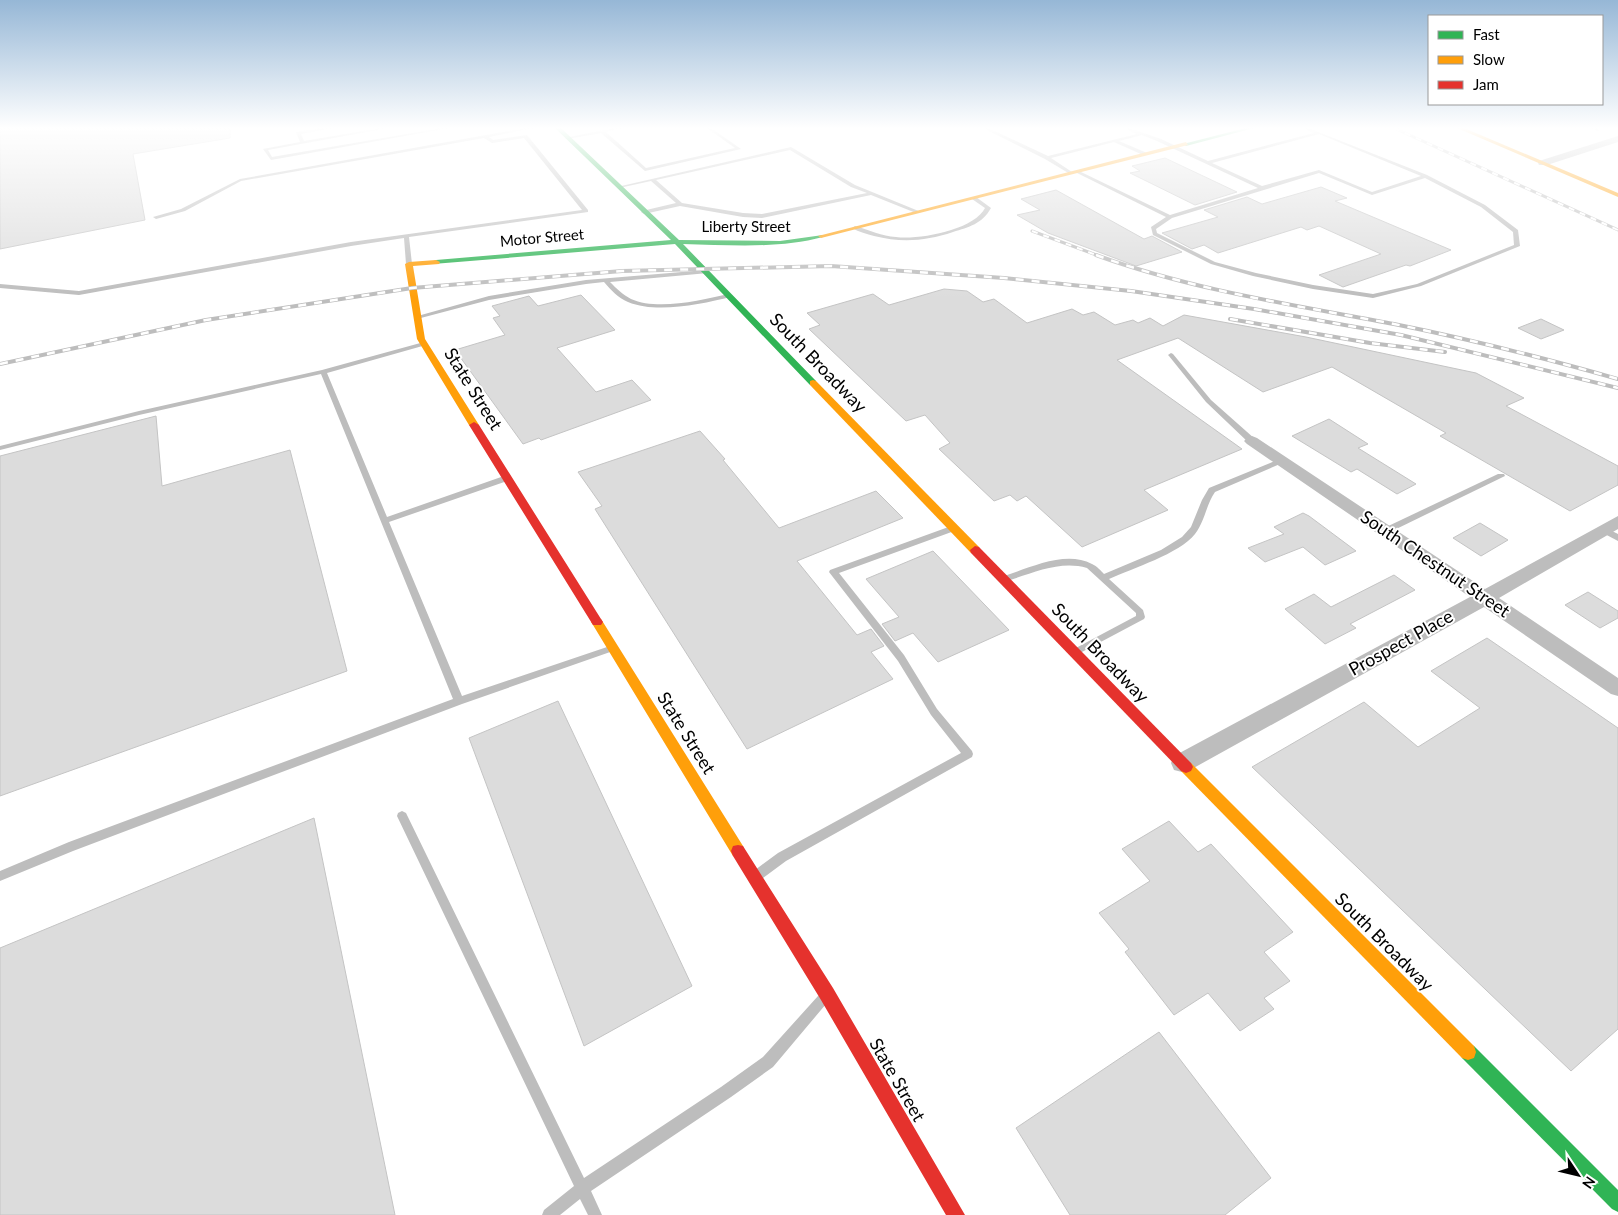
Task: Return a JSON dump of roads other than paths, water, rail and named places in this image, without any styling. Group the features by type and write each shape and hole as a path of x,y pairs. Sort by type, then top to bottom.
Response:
{"street":[{"name":"South Broadway","path":"617,185 677,242 1182,762 1618,1203"},
{"name":"Liberty Street","path":"677,242 780,243 802,241 1027,185"},
{"path":"1594,185 1618,195"},
{"name":"Motor Street","path":"409,264 677,242"},
{"name":"State Street","path":"409,264 417,317 424,344 827,994 956,1215"},
{"name":"South Chestnut Street","path":"1252,441 1618,688"},
{"name":"Prospect Place","path":"1182,762 1613,530"}],"lane":[{"path":"156,217 184,210 231,185"},
{"path":"0,286 79,293 351,244 586,211 565,185"},
{"path":"619,187 630,185"},
{"path":"657,185 680,204"},
{"path":"851,185 918,212"},
{"path":"1099,185 1170,217"},
{"path":"1255,185 1262,188"},
{"path":"1273,185 1170,217 1152,228 1155,234 1213,263 1303,286 1373,296 1419,285 1517,246 1516,231 1483,206 1442,185"},
{"path":"1351,185 1372,194 1399,185"},
{"path":"644,212 680,204 743,215 762,216 870,193"},
{"path":"855,228 890,239 912,241 925,239 974,224 984,217 988,208 974,198"},
{"path":"406,236 409,264"},
{"path":"417,317 489,298 605,280 706,272"},
{"path":"605,280 616,292 630,301 643,304 684,305 729,296"},
{"path":"0,448 139,413 323,372 424,344"},
{"path":"1171,355 1189,380 1211,405 1252,441"},
{"path":"323,372 459,701"},
{"path":"1103,578 1177,545 1191,533 1207,495 1212,490 1283,461"},
{"path":"1385,531 1501,476"},
{"path":"384,521 507,478"},
{"path":"755,877 782,857 968,754 934,712 901,658 833,572 954,528"},
{"path":"1004,579 1062,562 1081,562 1090,566 1140,612 1141,617 1075,652"},
{"path":"0,876 69,847 459,701 613,648"},
{"path":"402,816 595,1215"},
{"path":"549,1215 582,1188 768,1062 827,994"}],"railway":[{"path":"1519,185 1618,230"},
{"path":"1032,231 1099,256"},
{"path":"1099,256 1169,278 1206,287 1450,336 1618,379"},
{"path":"0,364 206,320 412,288 622,271 831,266 1004,278 1131,291 1254,309 1401,335 1618,388"},
{"path":"1230,319 1370,343 1445,352"}]}
